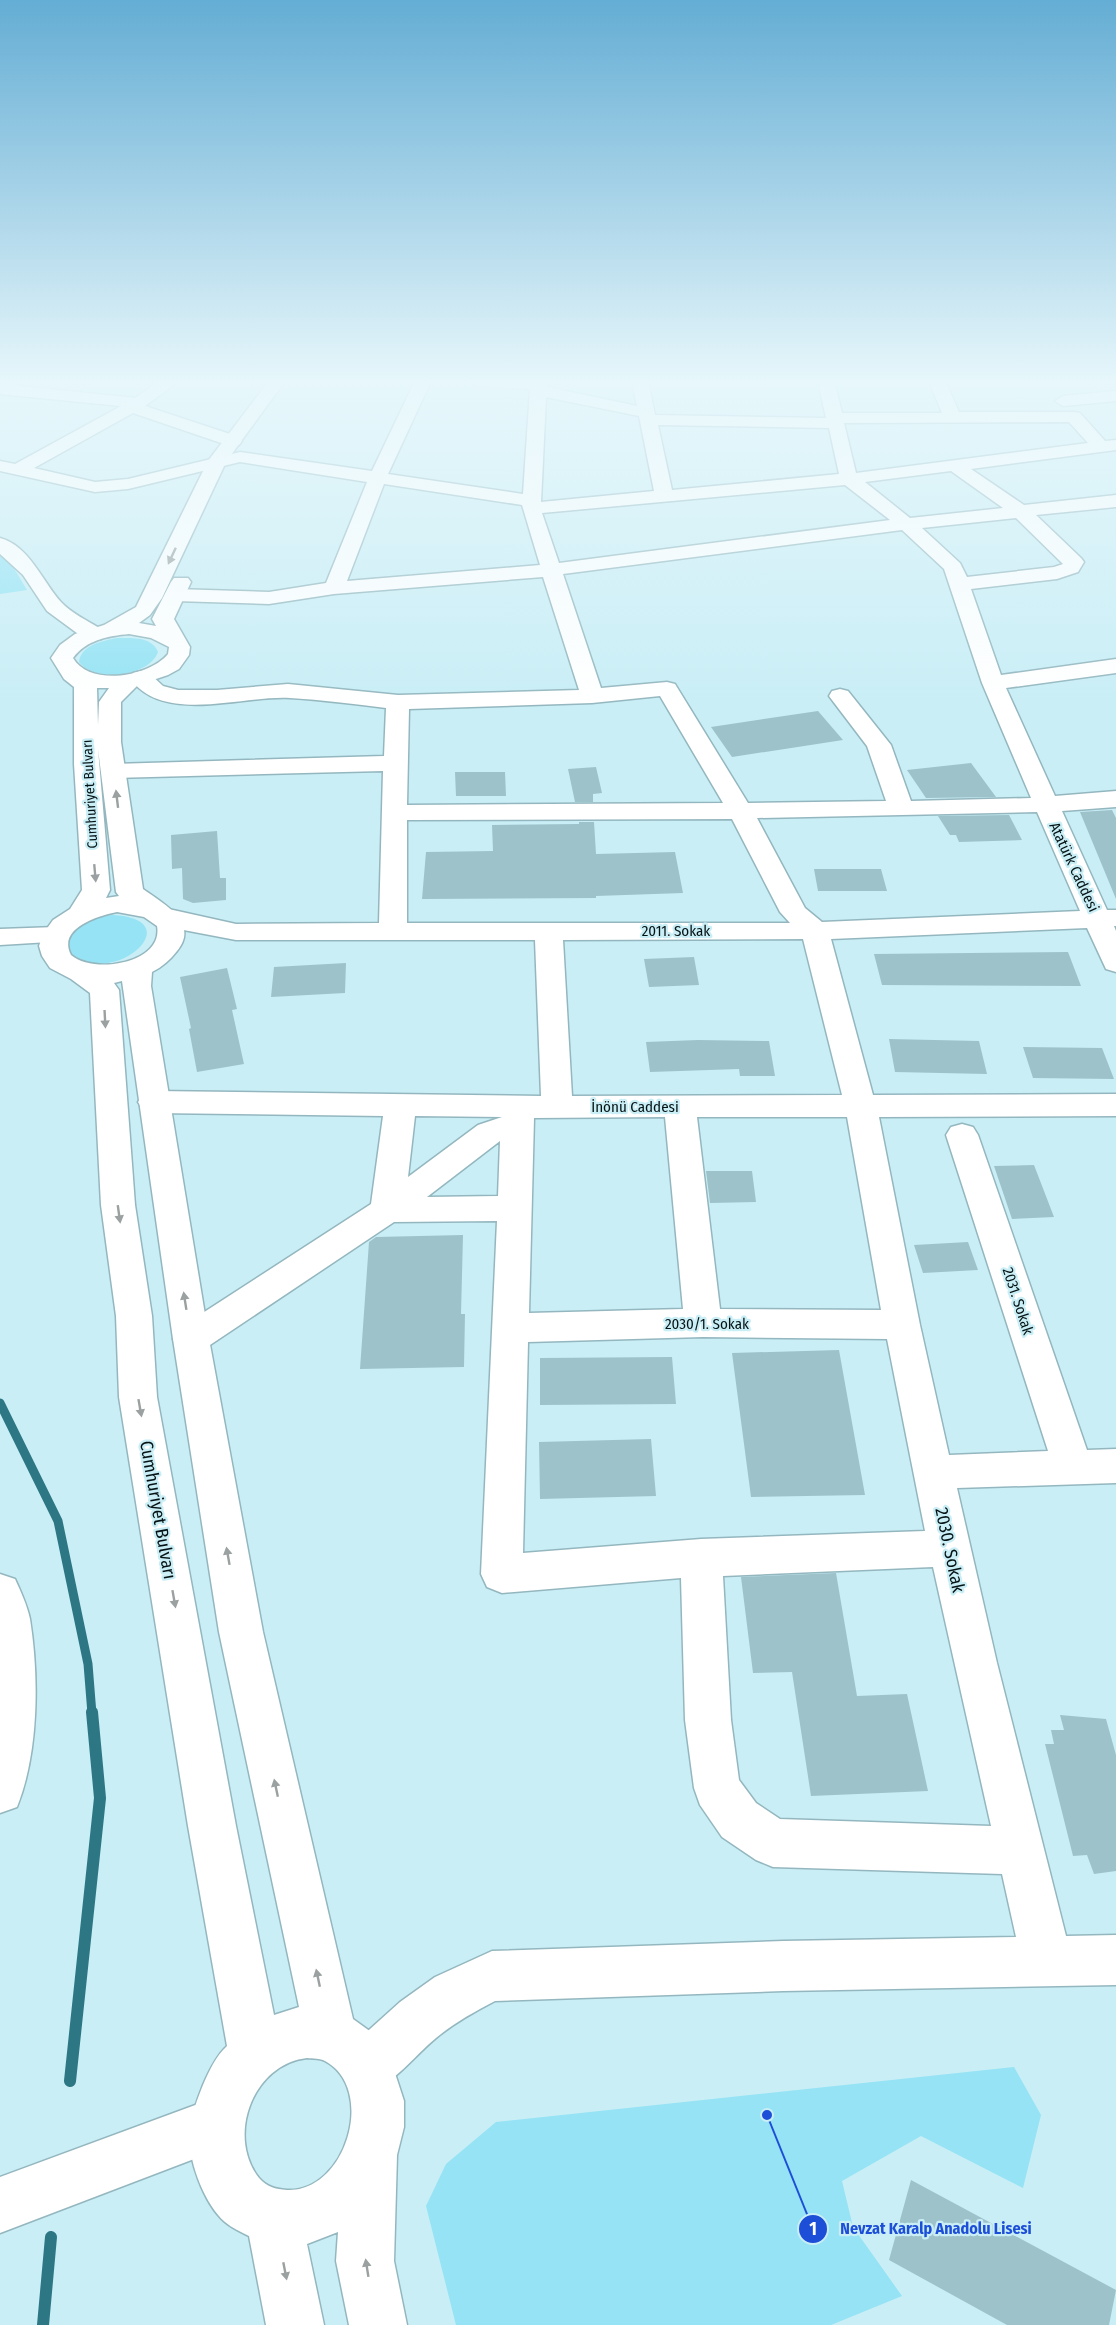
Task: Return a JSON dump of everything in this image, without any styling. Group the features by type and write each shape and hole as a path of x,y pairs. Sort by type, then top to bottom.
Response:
{"street":[{"path":"204,490 152,598 143,611 102,632 77,641 67,650 63,658 64,667 72,674 102,681 136,679 155,691 177,697 217,697 288,691 398,702 592,696 667,689 741,812 794,912 815,931"},
{"path":"334,588 373,490"},
{"path":"442,490 531,504 735,490"},
{"path":"532,490 531,504 592,696"},
{"path":"663,490 664,496"},
{"name":"Atatürk Caddesi","path":"862,490 906,524 953,567 993,683 1045,806 1107,918 1116,963"},
{"path":"959,584 1057,573 1073,565 1072,559 1021,512 989,490"},
{"path":"175,595 269,598 334,588 551,570 906,524 1116,501"},
{"path":"0,544 32,571 54,607 102,632 148,629 174,639"},
{"path":"189,564 163,619 179,647 177,656 170,664 157,672 136,679 119,690 110,702 109,742 130,892 158,912 171,925 171,937 166,948 146,963 136,986 191,1339 241,1632 349,2051 377,2092 379,2121 372,2154 365,2261 378,2325"},
{"path":"993,683 1116,666"},
{"name":"Cumhuriyet Bulvarı","path":"72,674 85,685 86,764 96,890 90,903 80,914"},
{"path":"840,696 879,745 901,809"},
{"path":"393,930 398,702"},
{"path":"113,771 396,763"},
{"path":"394,813 901,809 1045,806 1116,799"},
{"path":"117,904 136,904 183,922 236,932 182,945 146,963 119,973 81,972 66,966 57,957 53,946 56,935 80,914 117,904"},
{"name":"2011. Sokak","path":"236,932 815,931 1107,918"},
{"path":"549,931 556,1107"},
{"name":"2030. Sokak","path":"815,931 864,1121 902,1325 949,1548 1047,1962"},
{"path":"0,937 56,935"},
{"name":"Cumhuriyet Bulvarı","path":"81,972 104,990 118,1204 134,1316 138,1397 212,1826 255,2054"},
{"name":"İnönü Caddesi","path":"154,1102 400,1105 518,1115 556,1107 680,1106 864,1121 1116,1105"},
{"path":"387,1210 400,1105"},
{"path":"680,1106 703,1323"},
{"path":"191,1339 387,1210 489,1133 518,1115"},
{"path":"518,1115 502,1574 701,1558 949,1548"},
{"name":"2031. Sokak","path":"963,1136 1073,1466"},
{"path":"387,1210 516,1208"},
{"name":"2030/1. Sokak","path":"512,1328 703,1323 902,1325"},
{"path":"933,1472 1116,1466"},
{"path":"701,1558 708,1720 712,1754 717,1788 739,1820 773,1843 1020,1851"},
{"path":"0,1593 8,1617 14,1714 0,1790"},
{"path":"372,2154 355,2183 332,2205 303,2218 274,2217 248,2206 229,2185 218,2156 217,2124 224,2095 236,2074 255,2054 282,2037 307,2032 349,2051 418,2020 453,1995 492,1976 794,1966 1116,1960"},
{"path":"0,2205 217,2124"},
{"path":"274,2217 295,2325"}],"shaded area":[{"path":"0,553 9,560 27,590 0,594"},
{"path":"117,638 135,638 146,641 151,643 158,652 153,660 144,667 121,674 96,673 86,669 79,662 88,648 99,642"},
{"path":"112,915 136,919 146,928 145,939 137,950 122,959 104,964 85,962 68,951 66,943 69,936 79,926 91,920"},
{"path":"1014,2067 1041,2115 1023,2188 921,2136 842,2181 853,2227 902,2296 831,2325 456,2325 426,2206 446,2164 496,2122"}],"building":[{"path":"818,711 843,740 732,757 711,727"},
{"path":"971,763 996,797 926,798 907,770"},
{"path":"596,767 602,793 593,794 593,802 575,802 568,769"},
{"path":"455,772 505,772 506,796 456,796"},
{"path":"1112,810 1116,818 1116,899 1080,812"},
{"path":"1009,815 1022,840 959,842 956,835 950,835 938,816"},
{"path":"579,822 594,822 596,854 675,852 683,893 596,896 596,898 422,899 426,852 493,851 492,825 579,824"},
{"path":"217,831 220,878 226,878 226,900 193,903 183,899 182,868 172,869 171,835"},
{"path":"814,869 881,869 887,891 818,891"},
{"path":"1068,952 1081,986 882,985 874,954"},
{"path":"694,957 699,985 649,987 644,959"},
{"path":"346,963 345,993 271,997 274,967"},
{"path":"227,968 237,1009 232,1010 244,1064 197,1072 189,1029 191,1028 180,977"},
{"path":"889,1039 979,1041 987,1074 895,1072"},
{"path":"769,1041 775,1076 740,1076 739,1069 650,1072 646,1042"},
{"path":"1023,1047 1102,1048 1114,1079 1033,1078"},
{"path":"1034,1165 1054,1217 1012,1219 994,1166"},
{"path":"706,1171 752,1171 756,1202 710,1203"},
{"path":"463,1235 461,1314 465,1314 464,1367 360,1369 369,1242 376,1237"},
{"path":"968,1242 978,1270 923,1273 914,1245"},
{"path":"839,1350 865,1495 751,1497 732,1353"},
{"path":"672,1357 676,1404 540,1405 540,1358"},
{"path":"651,1439 656,1496 540,1499 539,1442"},
{"path":"836,1573 857,1696 907,1694 928,1791 811,1796 792,1672 753,1673 741,1577"},
{"path":"1060,1715 1106,1719 1116,1755 1116,1871 1094,1874 1087,1855 1073,1856 1045,1744 1054,1744 1051,1730 1064,1730"},
{"path":"911,2180 1116,2290 1109,2325 1007,2325 889,2260"}],"waterway":[{"path":"0,1403 58,1521 88,1664 92,1714"},
{"path":"70,2081 100,1798 92,1712"},
{"path":"43,2325 51,2237"}],"place":[{"name":"Nevzat Karalp Anadolu Lisesi","path":"767,2115"}]}
